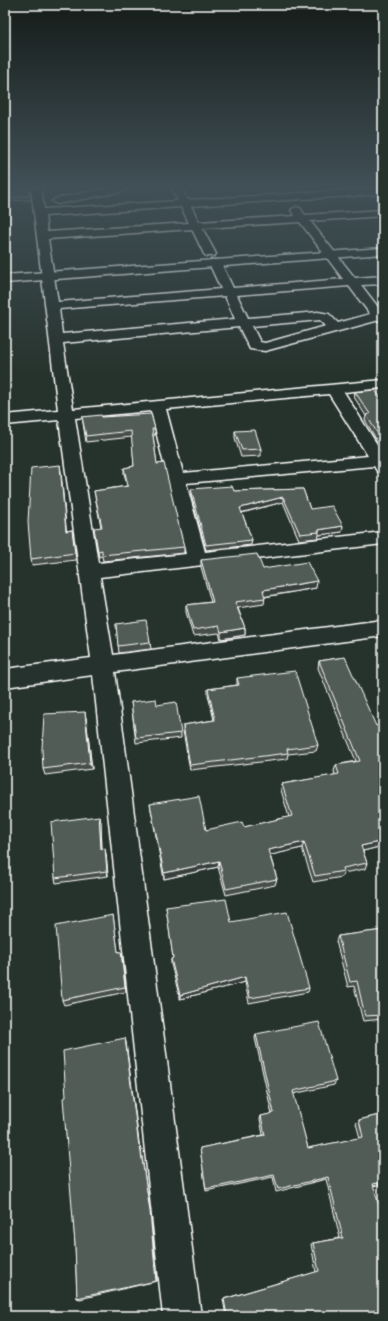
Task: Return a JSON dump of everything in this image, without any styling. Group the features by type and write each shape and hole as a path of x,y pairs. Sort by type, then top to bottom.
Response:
{"street":[{"path":"44,250 66,414 103,665 182,1316"},
{"path":"208,250 256,346 261,348 381,316 327,250"},
{"path":"5,279 47,271 212,258 327,250 383,251"},
{"path":"5,269 47,271"},
{"path":"52,306 383,280"},
{"path":"57,339 318,316 324,317 336,328"},
{"path":"5,420 383,384"},
{"path":"177,479 381,463 334,389"},
{"path":"157,406 197,559"},
{"path":"90,571 383,538"},
{"path":"5,678 383,628"}],"building":[{"path":"375,390 383,401 383,439 366,415 370,414 355,392"},
{"path":"151,414 155,429 152,429 157,464 164,463 184,547 102,555 102,550 98,551 94,528 102,527 94,491 128,486 124,468 134,466 131,431 86,436 82,417"},
{"path":"255,430 261,449 242,450 235,431"},
{"path":"60,465 66,531 72,530 75,553 31,559 28,522 31,468"},
{"path":"232,486 234,491 303,489 310,509 332,506 343,526 318,530 319,532 300,534 283,497 240,508 252,540 206,545 191,489"},
{"path":"257,554 263,569 307,562 317,581 263,590 265,598 235,602 245,628 221,632 219,626 193,630 186,605 213,602 201,560"},
{"path":"146,620 150,642 118,646 116,624"},
{"path":"345,657 376,726 378,725 383,745 383,841 361,846 367,863 343,868 344,871 315,876 304,842 268,850 277,879 226,889 219,861 164,873 150,804 199,796 206,830 242,822 244,827 292,816 282,784 339,774 336,765 360,761 319,661"},
{"path":"295,671 318,745 287,749 288,753 190,765 183,725 215,720 208,689 239,685 237,678"},
{"path":"156,699 157,705 176,702 181,733 136,738 131,702"},
{"path":"85,712 90,763 43,769 42,749 44,714"},
{"path":"99,816 101,849 105,848 107,871 55,878 51,822"},
{"path":"226,899 231,922 287,912 309,988 250,998 245,977 180,995 171,959 173,958 166,907"},
{"path":"113,915 118,952 121,952 125,987 62,1000 56,926"},
{"path":"383,930 383,1015 365,1016 357,981 350,982 338,936"},
{"path":"319,1022 336,1081 293,1091 308,1148 363,1137 359,1120 383,1114 383,1182 373,1184 383,1220 383,1309 346,1316 227,1316 224,1299 319,1271 313,1243 343,1238 328,1177 278,1189 274,1175 206,1189 200,1148 265,1135 261,1116 274,1113 256,1034"},
{"path":"125,1038 139,1146 150,1211 156,1281 77,1298 75,1244 63,1098 66,1097 63,1051"}]}
